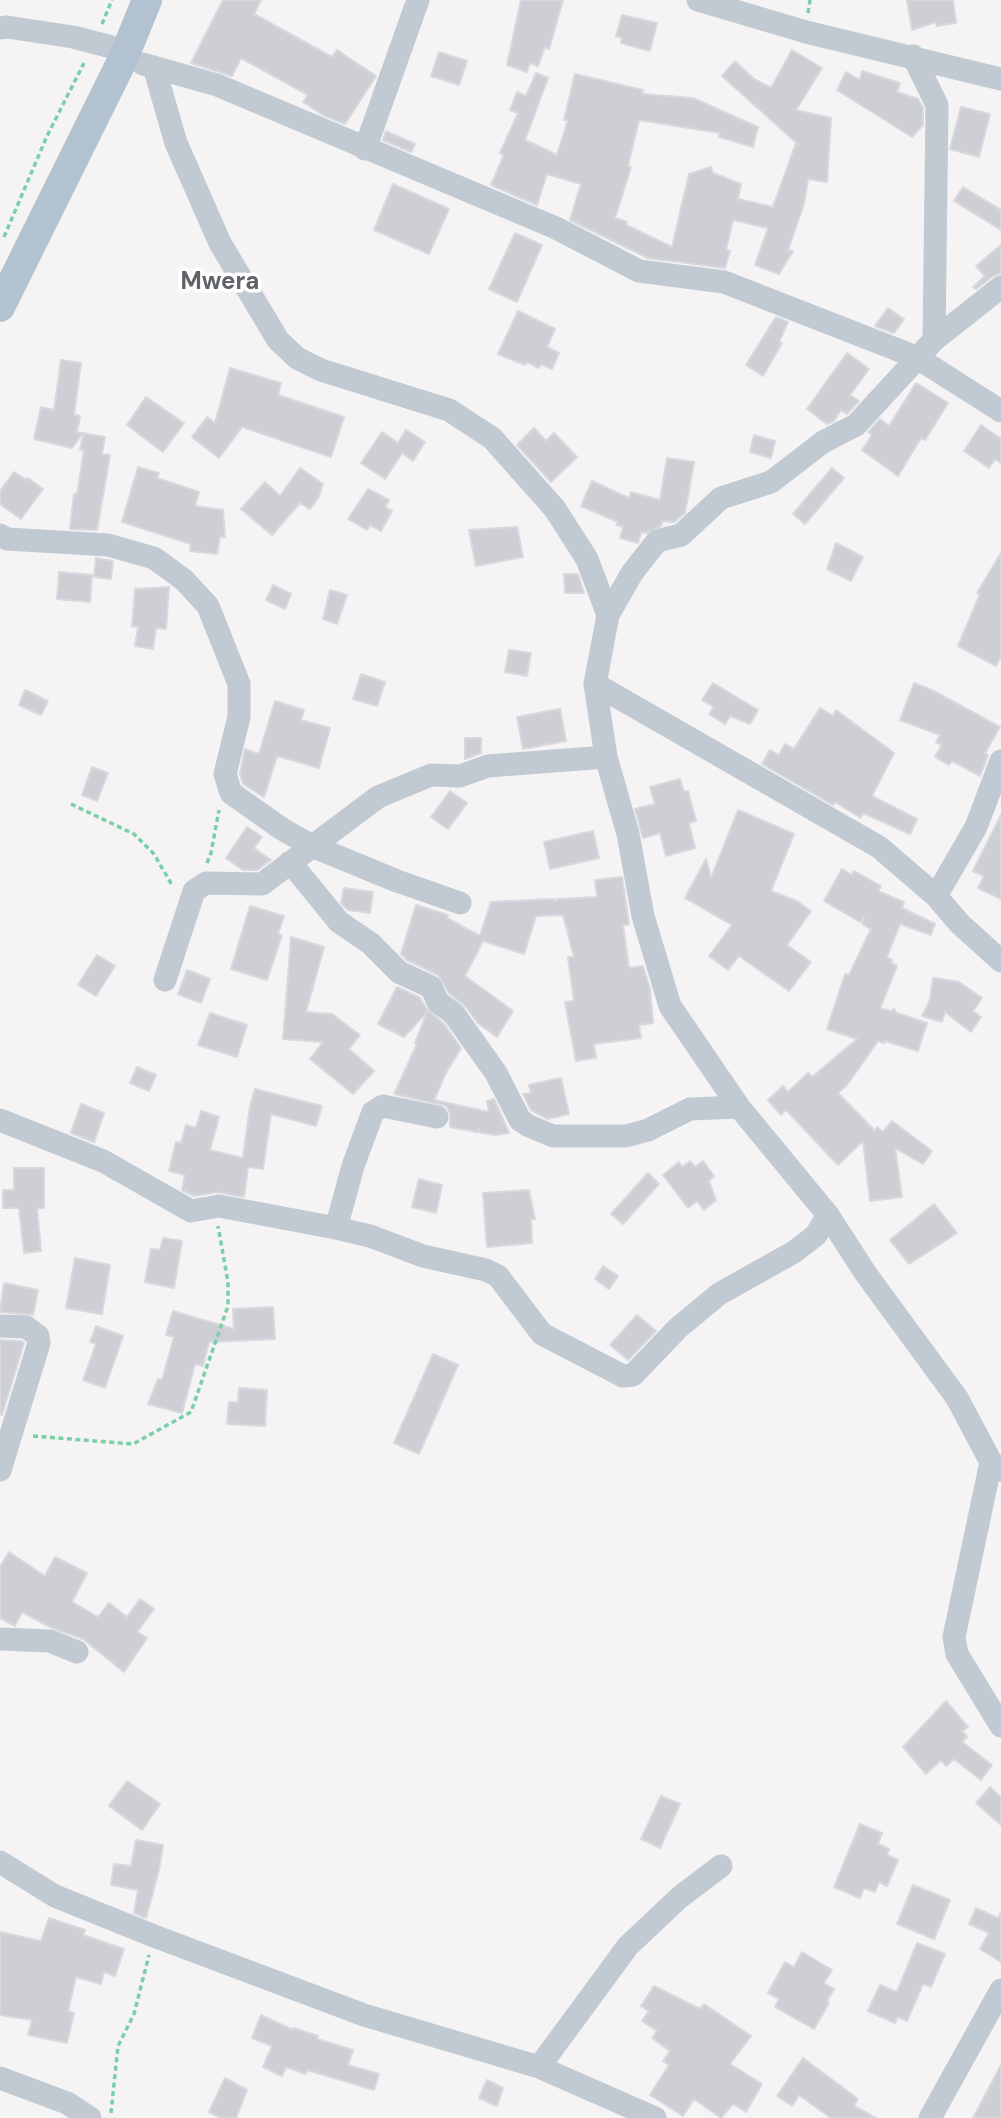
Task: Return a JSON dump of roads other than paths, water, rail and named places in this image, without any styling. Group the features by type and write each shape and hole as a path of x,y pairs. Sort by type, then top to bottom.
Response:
{"main road":[{"path":"0,307 125,55 147,0"}],"street":[{"path":"365,149 418,0"},
{"path":"698,0 806,32 1001,79"},
{"path":"0,28 94,42 154,67 217,85 556,228 639,271 724,282 916,357 1001,411"},
{"path":"913,56 937,105 934,340"},
{"path":"154,67 176,143 220,243 278,340 297,358 321,370 449,411 492,438 555,509 587,559 608,615"},
{"path":"1001,287 916,357 856,425 823,442 771,482 721,498 681,535 657,541 632,573 608,615 596,684 606,757 628,834 643,916 670,1006 739,1107 828,1215 866,1274 957,1398 996,1466 954,1637 957,1654 1001,1726"},
{"path":"0,535 7,538 108,545 154,558 184,580 208,606 239,684 239,718 225,774 231,793 282,829 312,846 397,881 460,903"},
{"path":"596,684 879,847 936,895 960,924 1001,961"},
{"path":"165,980 191,901 206,883 262,884 377,797 430,775 460,776 488,766 606,757"},
{"path":"936,895 976,827 1001,761"},
{"path":"290,862 338,922 370,943 399,972 431,987 438,1002 454,1014 496,1073 520,1120 529,1126 553,1136 626,1136 648,1130 690,1109 739,1107"},
{"path":"336,1228 353,1166 373,1112 383,1106 438,1117"},
{"path":"0,1120 103,1161 191,1210 219,1206 336,1228 370,1236 423,1256 486,1270 498,1276 542,1334 623,1377 634,1375 678,1328 719,1294 816,1235 828,1215"},
{"path":"0,1326 26,1327 38,1336 39,1343 0,1470"},
{"path":"0,1639 51,1641 77,1652"},
{"path":"0,1862 55,1896 154,1936 364,2015 539,2067 655,2118"},
{"path":"539,2067 628,1946 680,1897 721,1866"},
{"path":"930,2118 1001,1990"},
{"path":"0,2078 67,2103 90,2118"}],"district":[{"name":"Mwera","path":"220,283"}]}
